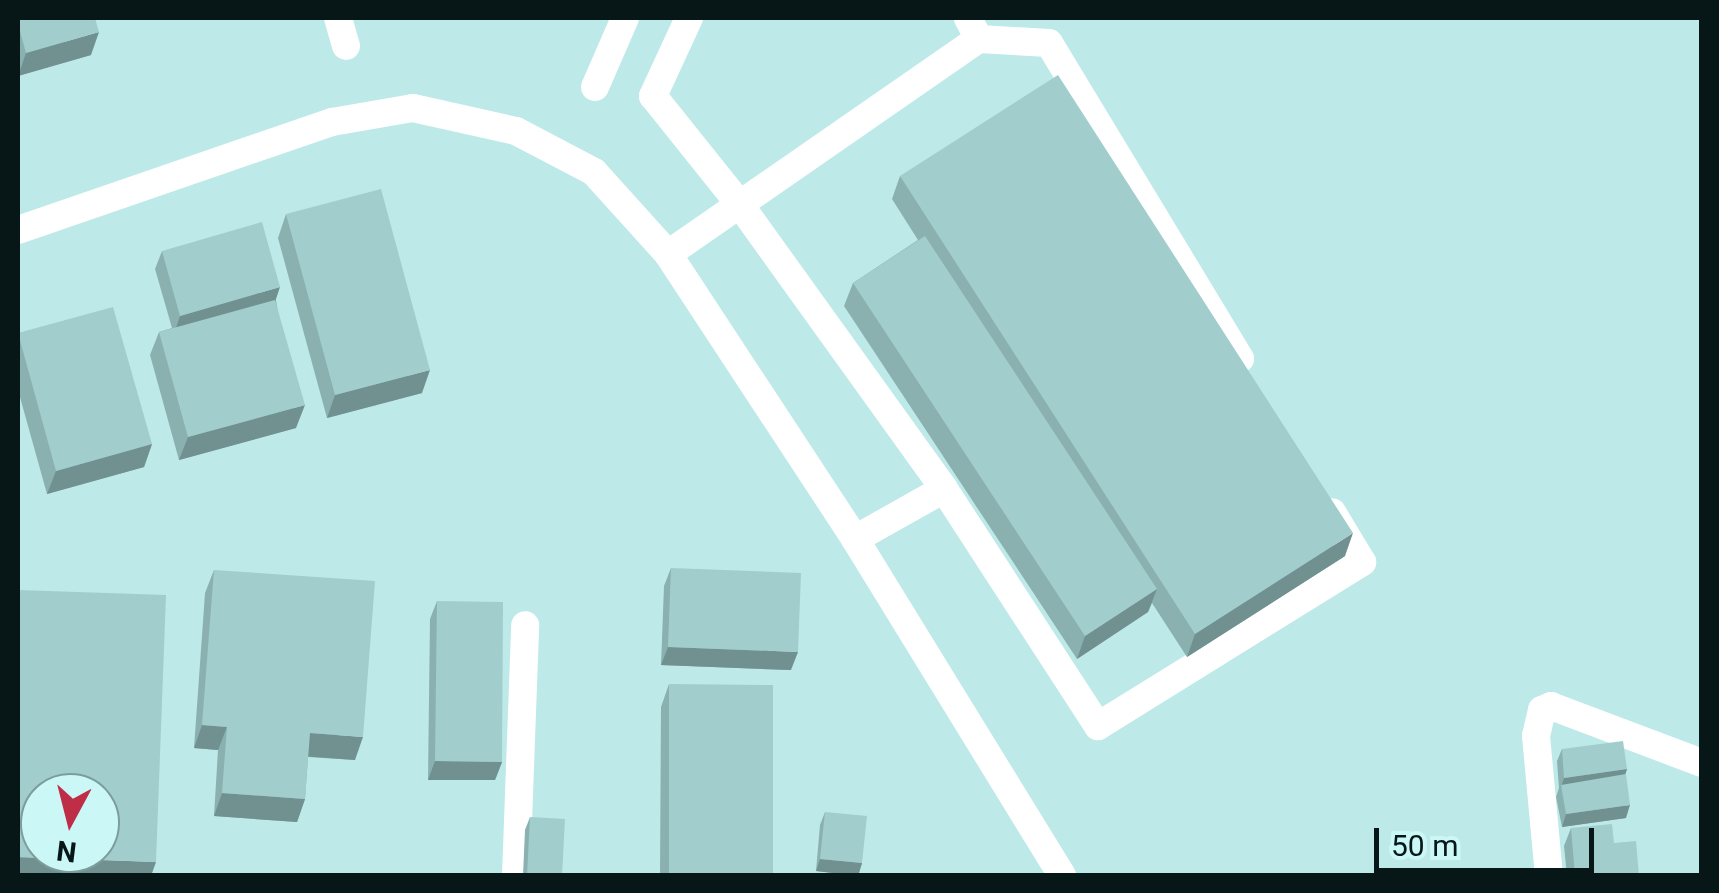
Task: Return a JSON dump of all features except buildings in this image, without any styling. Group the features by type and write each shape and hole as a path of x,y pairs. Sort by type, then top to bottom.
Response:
{"lane":[{"path":"338,18 346,46"},
{"path":"594,87 625,18"},
{"path":"689,18 653,96 738,202 944,488 1098,726 1362,562 1312,479"},
{"path":"668,254 973,28 1049,43 1251,378"},
{"path":"18,230 332,122 413,108 516,130 594,172 668,254 854,539 1062,876"},
{"path":"854,539 944,488"},
{"path":"516,876 525,625"},
{"path":"1549,876 1536,736 1542,710 1551,706 1702,763"}]}
